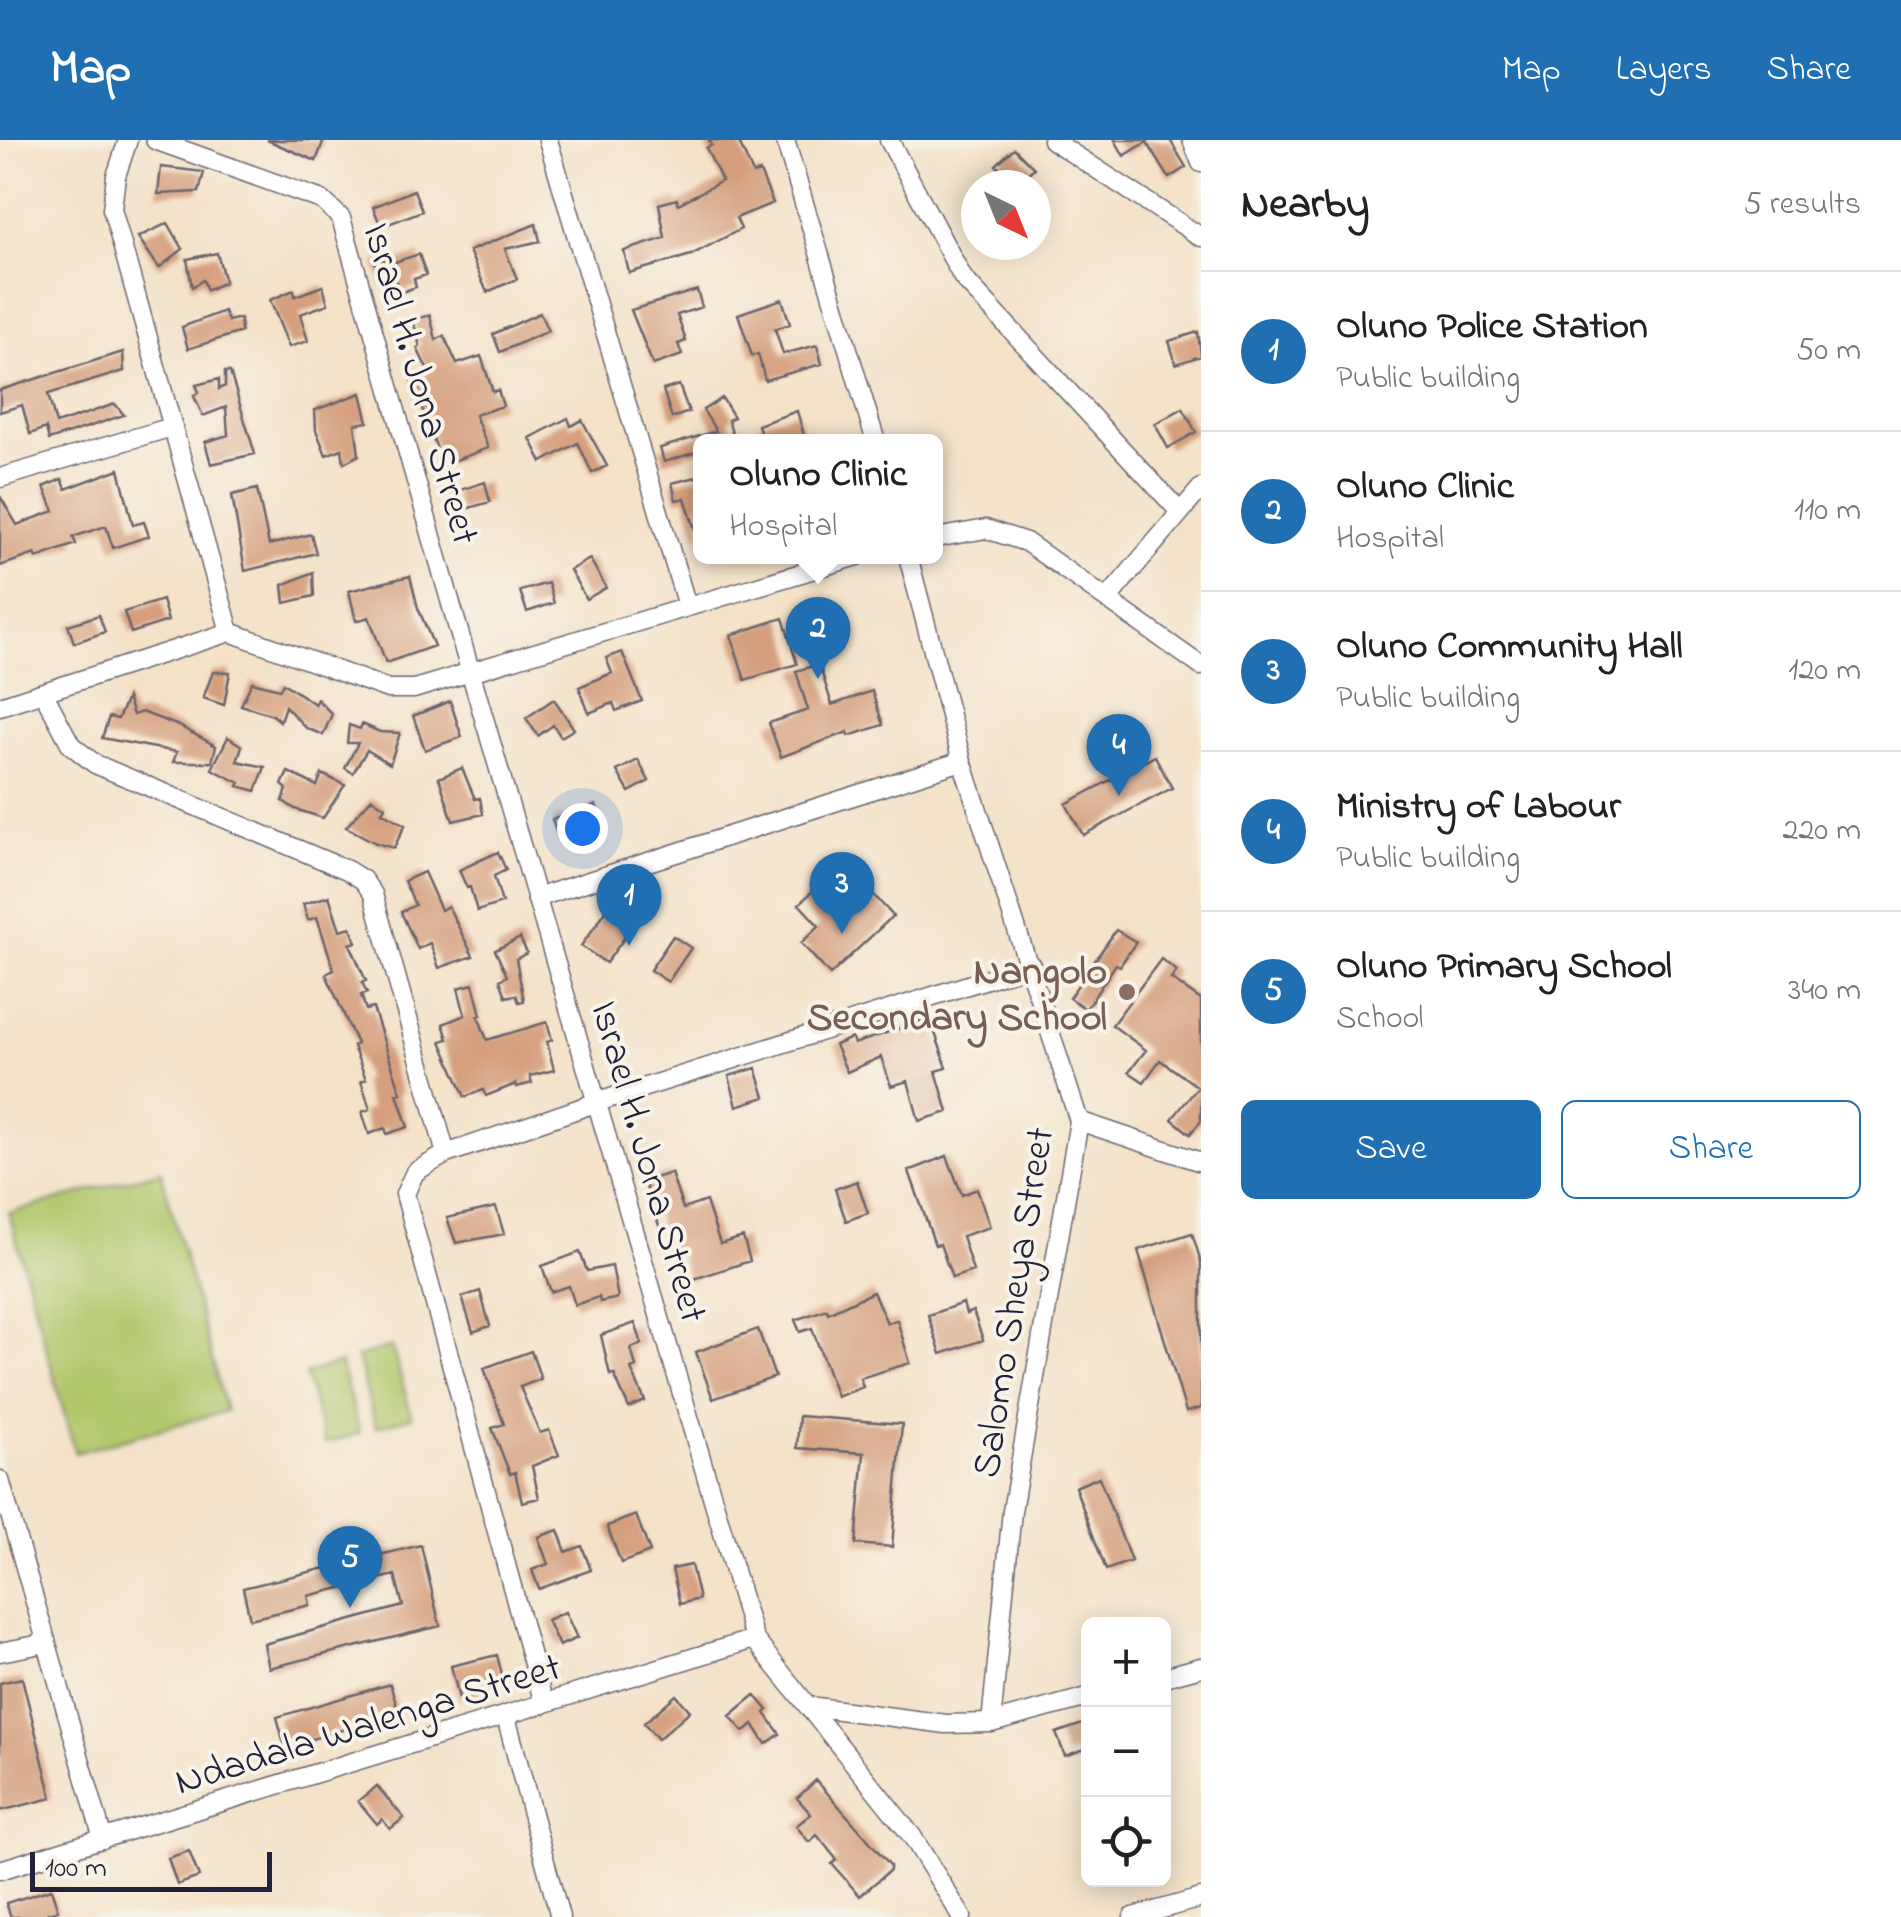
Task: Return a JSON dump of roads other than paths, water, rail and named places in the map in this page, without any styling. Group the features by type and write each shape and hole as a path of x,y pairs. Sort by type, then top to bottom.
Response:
{"street":[{"path":"128,140 116,176 112,209 230,632"},
{"name":"Israel H. Jona Street","path":"154,140 322,200 340,218 754,1639 912,1836 962,1917"},
{"path":"548,140 687,606"},
{"path":"784,140 874,434"},
{"path":"889,140 963,278 1180,512"},
{"path":"1052,140 1201,237"},
{"path":"1192,140 1201,163"},
{"path":"0,478 172,427"},
{"path":"1108,598 1201,488"},
{"path":"943,537 986,529 1026,542 1201,666"},
{"path":"0,706 230,632 388,689 414,689 831,564"},
{"name":"Salomo Sheya Street","path":"910,564 962,762 1079,1121 1012,1511 991,1723"},
{"path":"42,692 71,746 95,764 363,880 373,894 446,1154"},
{"path":"536,898 962,762"},
{"path":"544,1704 405,1194 415,1172 446,1154 598,1102 1031,965"},
{"path":"1079,1121 1201,1162"},
{"path":"0,1480 103,1840"},
{"name":"Ndadala Walenga Street","path":"0,1870 754,1639"},
{"path":"0,1652 47,1643"},
{"path":"1171,1675 1201,1667"},
{"path":"810,1706 946,1724 991,1723 1081,1699"},
{"path":"506,1716 560,1917"},
{"path":"1133,1917 1201,1898"}],"place":[{"name":"Oluno Clinic","path":"818,679"},
{"name":"Ministry of Labour","path":"1119,796"},
{"name":"Oluno Community Hall","path":"842,934"},
{"name":"Oluno Police Station","path":"629,946"},
{"name":"Nangolo Secondary School","path":"1127,992"},
{"name":"Oluno Primary School","path":"350,1608"}]}
